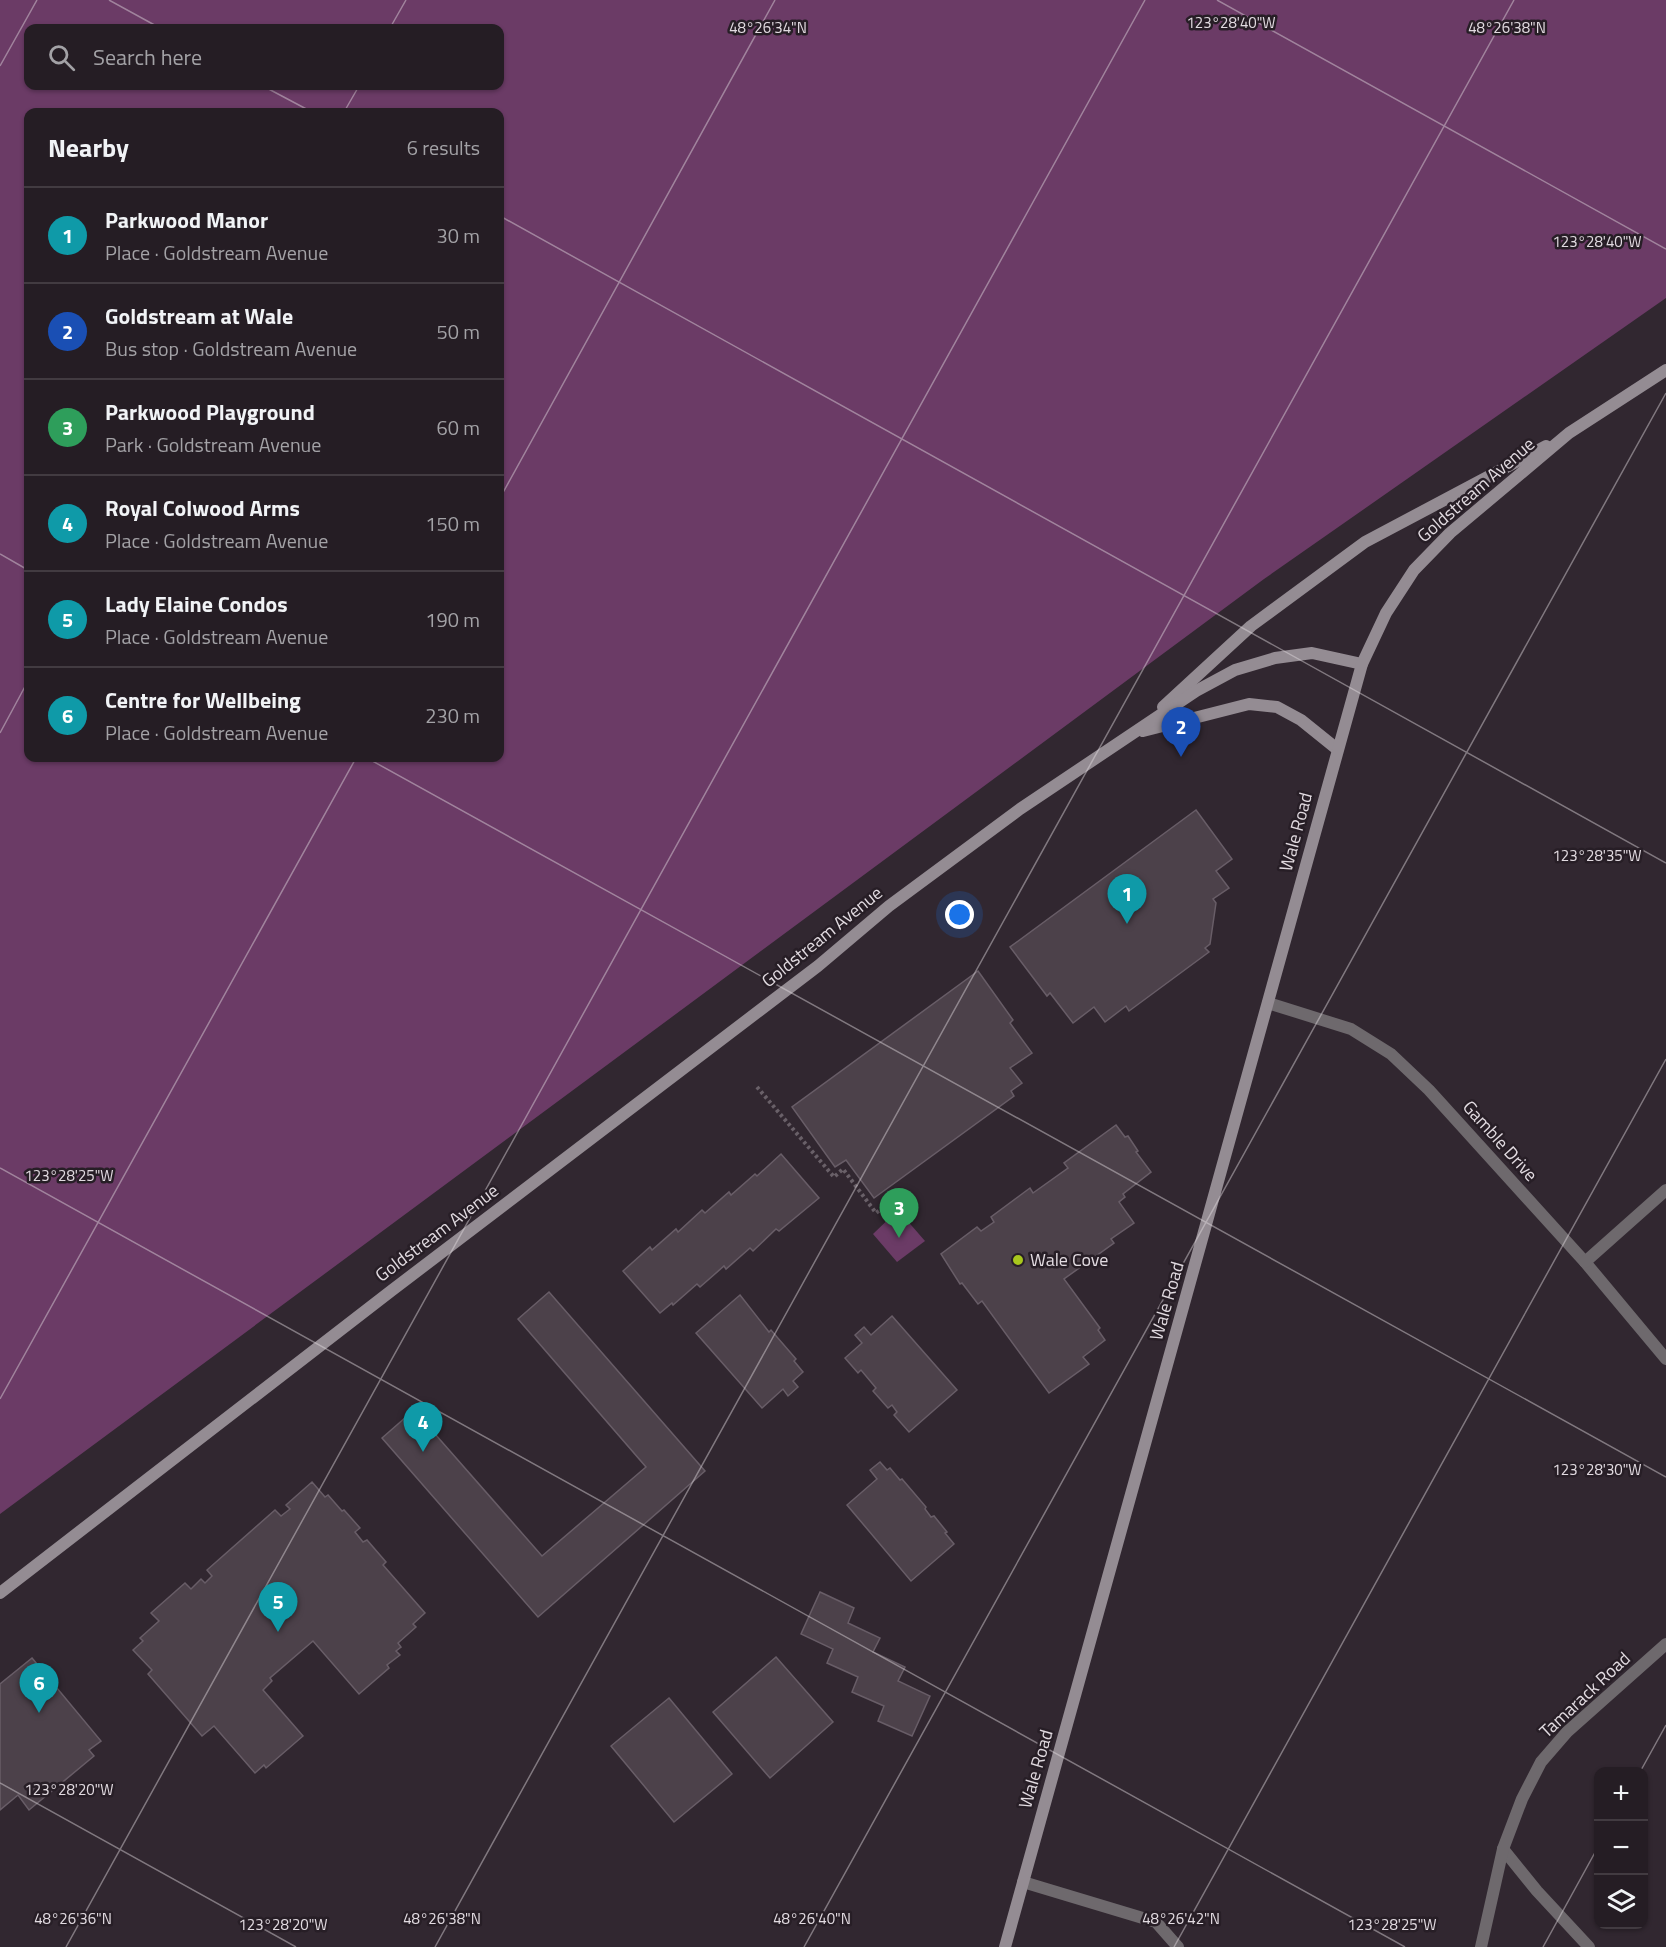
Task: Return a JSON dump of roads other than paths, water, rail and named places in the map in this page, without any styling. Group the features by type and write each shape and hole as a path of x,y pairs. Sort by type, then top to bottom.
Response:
{"main road":[{"name":"Goldstream Avenue","path":"0,1593 391,1291 818,966 889,906 1020,809 1196,692 1235,670 1275,658 1312,653 1362,664 1386,613 1414,570 1450,533 1569,433 1666,370"},
{"path":"1134,734 1251,626 1365,542 1569,433"},
{"name":"Wale Road","path":"1005,1947 1362,664"},
{"path":"1134,734 1249,704 1277,707 1301,720 1337,748"}],"street":[{"name":"Gamble Drive","path":"1268,1003 1351,1029 1391,1054 1429,1090 1585,1262 1666,1359"},
{"path":"1585,1262 1666,1190"},
{"name":"Tamarack Road","path":"1481,1947 1503,1849 1522,1799 1541,1762 1567,1732 1666,1644"},
{"path":"1503,1849 1537,1891 1589,1947"},
{"path":"1023,1882 1156,1922 1178,1947"}],"place":[{"name":"Goldstream at Wale","path":"1181,757"},
{"name":"Parkwood Manor","path":"1127,924"},
{"name":"Parkwood Playground","path":"899,1238"},
{"name":"Wale Cove","path":"1018,1260"},
{"name":"Royal Colwood Arms","path":"423,1452"},
{"name":"Lady Elaine Condos","path":"278,1632"},
{"name":"Centre for Wellbeing","path":"39,1713"}]}
